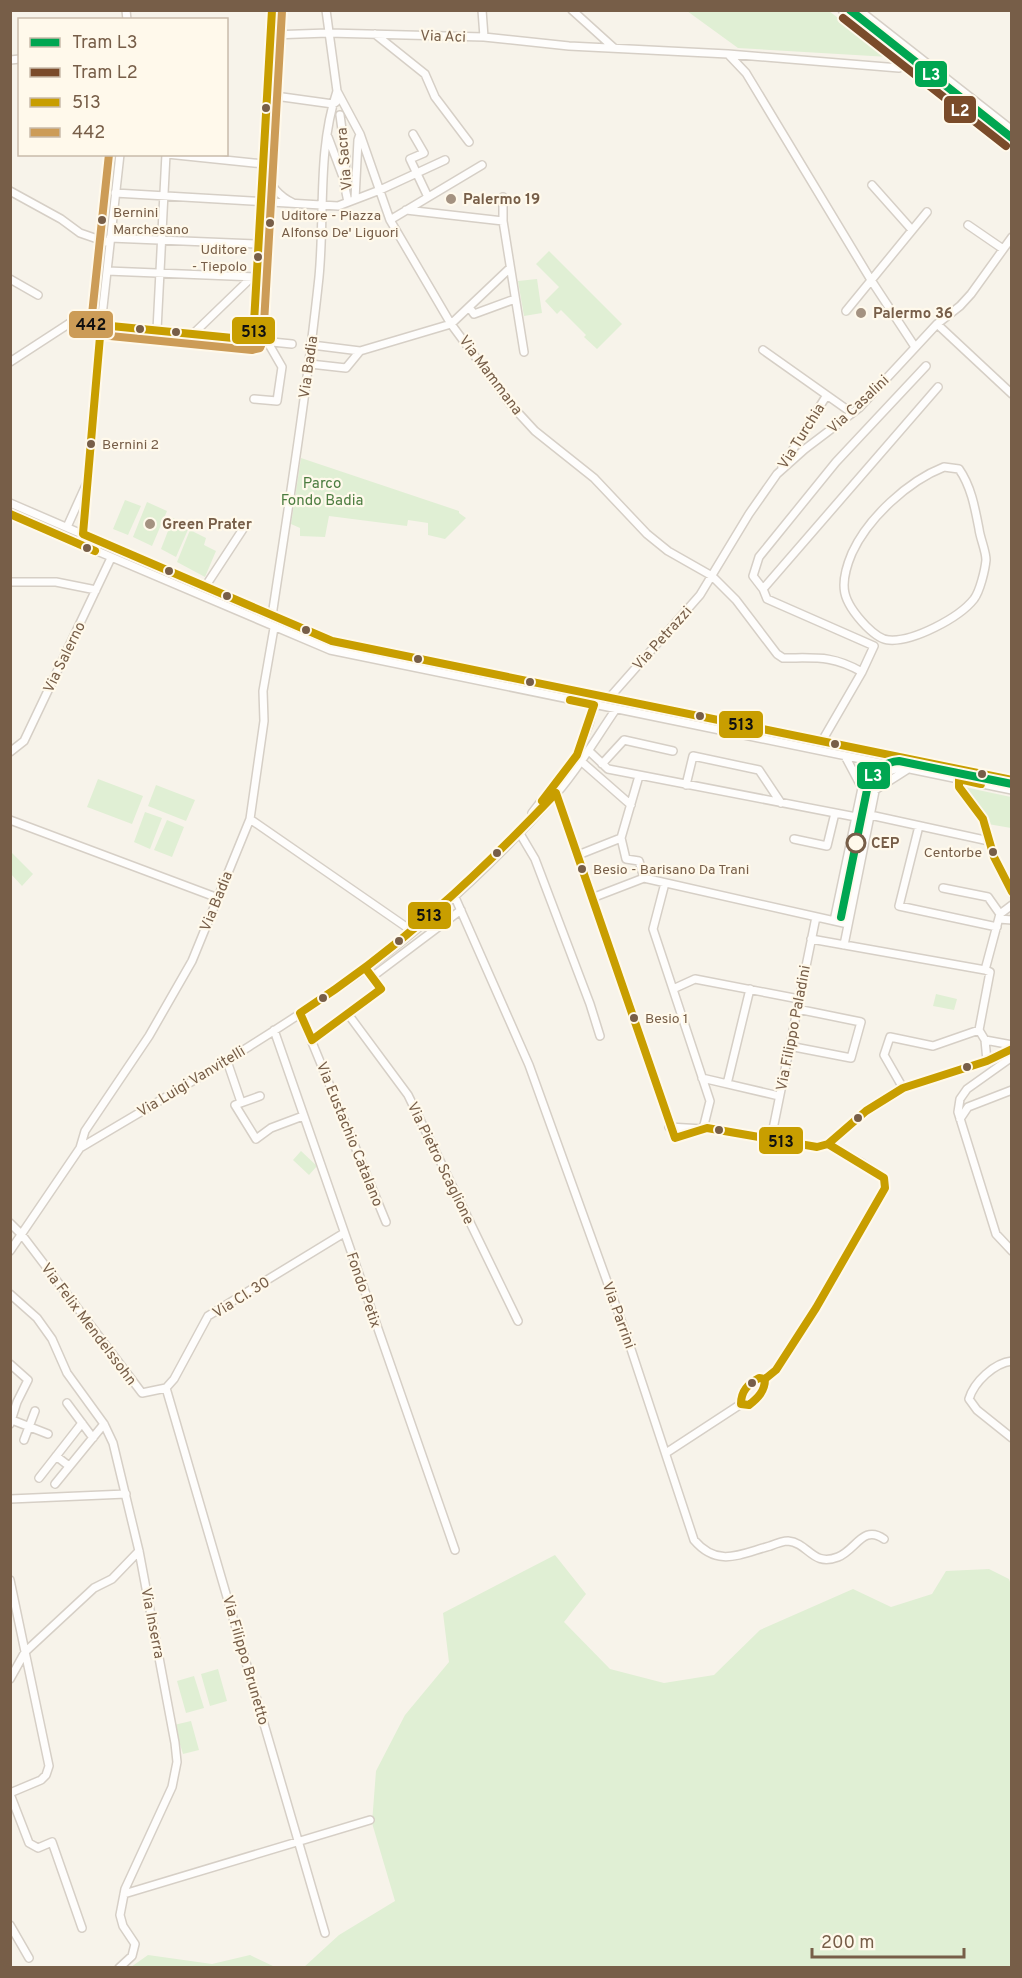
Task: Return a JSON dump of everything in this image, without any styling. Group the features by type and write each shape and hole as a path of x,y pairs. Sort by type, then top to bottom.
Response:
{"street":[{"path":"253,340 272,10"},
{"path":"326,10 337,91"},
{"path":"482,10 484,37"},
{"path":"572,10 614,48"},
{"path":"842,10 1011,143"},
{"path":"859,10 1011,130"},
{"name":"Via Aci","path":"271,35 328,33 484,37 569,46 728,54 899,68"},
{"path":"375,34 425,74 435,97 468,142"},
{"path":"728,54 753,83 871,280 915,347"},
{"name":"Via Mammana","path":"337,91 360,134 390,220 451,324 511,405 535,431 594,478 654,540 668,551 712,576 736,600 777,654 783,657 829,658 862,672"},
{"name":"Via Badia","path":"272,616 310,364 321,251 321,206 327,134 329,117 337,91"},
{"path":"268,95 333,104 342,99"},
{"path":"329,117 349,111"},
{"name":"Via Sacra","path":"340,115 346,159 344,183 352,201"},
{"path":"1001,122 1011,117"},
{"path":"327,134 344,183"},
{"path":"352,201 360,134"},
{"path":"414,134 424,153 410,159 428,197"},
{"path":"83,534 101,323 120,156"},
{"path":"157,330 166,156"},
{"path":"182,156 264,166"},
{"path":"115,193 338,206 380,190 445,160"},
{"path":"390,220 482,165"},
{"path":"264,166 270,184 283,197 298,205"},
{"path":"872,185 912,230"},
{"path":"10,191 61,219 80,233 110,240 259,244"},
{"path":"503,197 503,221 524,352"},
{"path":"406,210 503,221"},
{"path":"846,311 927,212"},
{"path":"968,225 1003,249"},
{"name":"Via Casalini","path":"712,576 749,514 777,474 852,413 937,324 960,306 1011,237"},
{"path":"312,345 360,351 451,324 510,268"},
{"path":"107,271 255,277"},
{"path":"193,334 255,277"},
{"path":"10,279 38,295"},
{"path":"469,307 474,314 515,299"},
{"path":"10,362 73,321 292,344"},
{"path":"937,324 1011,394"},
{"path":"254,399 277,401 282,367 267,341"},
{"path":"763,350 852,413"},
{"path":"310,364 346,368 360,351"},
{"path":"873,646 767,600 763,589 753,576 759,557 836,462 926,366"},
{"path":"763,589 938,387"},
{"name":"Via Turchia","path":"777,474 825,398"},
{"path":"944,467 959,469 966,478 986,558 975,597 959,614 936,627 900,639 887,640 880,637 856,616 846,601 844,589 846,567 858,539 878,514 918,481 944,467"},
{"path":"66,527 88,480"},
{"path":"10,503 332,641 1011,780"},
{"path":"10,514 330,650 1011,790"},
{"path":"205,587 243,529"},
{"name":"Via Salerno","path":"10,752 24,741 111,558"},
{"path":"154,576 158,567"},
{"name":"Via Petrazzi","path":"610,697 700,595 712,576"},
{"path":"10,582 56,582 96,590"},
{"name":"Via Badia","path":"10,1251 80,1148 85,1131 149,1035 192,961 250,819 264,721 263,691 274,628"},
{"path":"822,741 880,637"},
{"path":"494,685 496,674"},
{"path":"519,832 577,755 594,705"},
{"path":"519,832 556,794 582,762 616,709"},
{"path":"789,745 791,735"},
{"path":"602,764 624,740 673,751"},
{"path":"589,751 608,769 856,817"},
{"path":"686,785 693,756 759,771 781,803"},
{"path":"834,921 862,788 845,756"},
{"path":"582,762 631,805"},
{"path":"844,945 875,790 880,779 887,772 905,768"},
{"path":"639,776 621,838 626,859 639,861 644,878"},
{"path":"959,779 961,791 981,815 1000,871 1011,892"},
{"path":"556,794 669,1127 675,1138 704,1129"},
{"path":"794,839 827,846 835,813"},
{"path":"870,815 989,841"},
{"path":"250,819 412,931"},
{"path":"10,820 218,898"},
{"path":"919,826 900,906 1011,920"},
{"path":"519,832 535,859 600,1036"},
{"name":"Via Luigi Vanvitelli","path":"80,1148 227,1061 366,969 454,895 519,832"},
{"path":"578,855 621,838"},
{"path":"592,898 644,878 848,924"},
{"path":"665,883 653,929 710,1101"},
{"path":"944,888 988,897 998,920"},
{"name":"Via Parrini","path":"454,895 529,1065 626,1334 694,1540 704,1551 716,1557 733,1556 787,1541 797,1544 817,1558 824,1560 839,1557 869,1534 877,1534 884,1539"},
{"path":"986,970 998,920 1011,906"},
{"path":"372,977 461,910"},
{"name":"Via Filippo Paladini","path":"771,1139 816,917"},
{"path":"811,939 990,972 979,1030 985,1040 987,1061"},
{"path":"312,1040 381,989 366,969"},
{"path":"673,989 695,979 799,999"},
{"path":"727,1084 750,989"},
{"path":"789,1046 851,1058 861,1022 797,1009"},
{"name":"Via Eustachio Catalano","path":"300,1014 386,1222"},
{"name":"Via Pietro Scaglione","path":"348,1014 408,1095 518,1321"},
{"name":"Fondo Petix","path":"274,1030 455,1550"},
{"path":"903,1088 884,1055 890,1037 933,1046 979,1030"},
{"path":"985,1040 1011,1047"},
{"path":"669,1127 707,1128 817,1147 828,1144 866,1111 903,1088 987,1061 1011,1047"},
{"path":"1011,1057 967,1089 960,1099 958,1112 996,1233 1011,1251"},
{"path":"227,1061 242,1102"},
{"path":"702,1078 779,1096"},
{"path":"704,1129 714,1081"},
{"path":"960,1119 968,1107 1011,1090"},
{"path":"260,1096 235,1105 256,1139 271,1128 303,1116"},
{"path":"741,1404 740,1396 747,1384 759,1378 765,1379 776,1370 816,1308 885,1188 884,1178 828,1144"},
{"path":"10,1223 22,1235"},
{"name":"Via Cl. 30","path":"166,1388 174,1379 208,1316 344,1233"},
{"name":"Via Felix Mendelssohn","path":"22,1235 142,1393 166,1388"},
{"name":"Via Inserra","path":"10,1294 37,1318 52,1339 67,1373 104,1424 113,1443 139,1551 177,1762 172,1787 124,1894 120,1915 123,1926 135,1944 132,1956 119,1968"},
{"path":"1011,1361 990,1371 974,1388 969,1399 977,1410 1011,1438"},
{"path":"10,1365 28,1380 17,1402 11,1422 48,1434"},
{"path":"666,1454 741,1404 749,1405 760,1396 766,1385 765,1379"},
{"name":"Via Filippo Brunetto","path":"166,1388 325,1932"},
{"path":"67,1403 93,1438"},
{"path":"24,1440 35,1411"},
{"path":"39,1478 82,1423"},
{"path":"55,1484 104,1424"},
{"path":"56,1456 69,1466"},
{"path":"10,1499 126,1494"},
{"path":"10,1679 25,1653 94,1588 112,1579 139,1551"},
{"path":"10,1580 49,1766 46,1775 40,1780 10,1793 28,1843 38,1848 52,1842 82,1928"},
{"path":"124,1894 370,1820"},
{"path":"10,1925 29,1958"}],"green space":[{"path":"687,11 829,11 889,57 738,48"},
{"path":"549,251 622,324 597,349 561,310 557,314 545,301 559,287 536,264"},
{"path":"537,279 542,313 524,316 518,281"},
{"name":"Parco Fondo Badia","path":"301,458 459,511 466,518 445,539 428,535 428,523 408,520 407,526 329,516 325,537 300,536 300,528 291,524"},
{"name":"Green Prater","path":"125,500 141,506 128,535 113,529"},
{"name":"Green Prater","path":"147,502 167,511 152,546 133,537"},
{"name":"Green Prater","path":"173,518 190,525 176,557 161,549"},
{"path":"190,530 206,538 204,545 216,551 205,577 177,562"},
{"path":"98,779 143,796 132,824 87,807"},
{"path":"156,785 195,800 186,821 148,806"},
{"path":"964,787 1011,797 1011,828 988,824 982,810"},
{"path":"145,812 162,818 150,849 134,842"},
{"path":"167,820 184,827 172,857 154,850"},
{"path":"11,852 33,874 22,886 11,874"},
{"path":"936,994 957,999 954,1010 933,1006"},
{"path":"301,1151 317,1166 309,1175 293,1160"},
{"path":"555,1555 586,1594 564,1622 610,1669 664,1683 714,1675 760,1630 853,1589 891,1607 932,1594 946,1571 989,1569 1009,1579 1012,1588 1011,1967 303,1968 339,1935 395,1901 372,1823 376,1771 405,1715 449,1662 443,1613"},
{"path":"218,1669 227,1701 210,1706 201,1674"},
{"path":"194,1676 204,1708 186,1713 177,1681"},
{"path":"191,1721 199,1750 183,1754 174,1725"},
{"path":"148,1955 212,1964 250,1955 275,1967 131,1967"}],"tram line":[{"name":"L3","path":"850,10 1012,138"},
{"name":"L2","path":"843,18 1006,146"},
{"name":"L3","path":"841,917 868,785 880,768 899,761 1012,784"},
{"path":"851,882 852,866"}],"transit line":[{"name":"513","path":"272,10 253,340 101,325 83,534 332,641 1012,780"},
{"name":"442","path":"109,156 91,324 93,332 100,335 252,350 260,348 263,341 282,11"},
{"name":"513","path":"10,514 95,551"},
{"name":"513","path":"542,801 577,755 594,705 570,700"},
{"name":"513","path":"981,784 959,779 959,787 983,819 994,857 1012,892"},
{"name":"513","path":"366,969 381,989 312,1040 300,1013 370,964 435,911 556,793 675,1138 707,1128 817,1147 828,1144 866,1111 903,1088 987,1061 1012,1049"},
{"name":"513","path":"765,1379 776,1370 816,1308 885,1188 884,1178 828,1144"},
{"name":"513","path":"759,1378 765,1379 760,1394 749,1405 741,1404 746,1388 759,1378"}],"place":[{"name":"Palermo 19","path":"451,199"},
{"name":"Bernini Marchesano","path":"102,220"},
{"name":"Uditore - Piazza Alfonso De' Liguori","path":"270,223"},
{"name":"Uditore - Tiepolo","path":"258,257"},
{"name":"Palermo 36","path":"861,313"},
{"name":"Bernini 2","path":"91,444"},
{"name":"Green Prater","path":"150,524"},
{"name":"CEP","path":"856,843"},
{"name":"Centorbe","path":"993,852"},
{"name":"Besio - Barisano Da Trani","path":"582,869"},
{"name":"Besio 1","path":"634,1018"}]}
